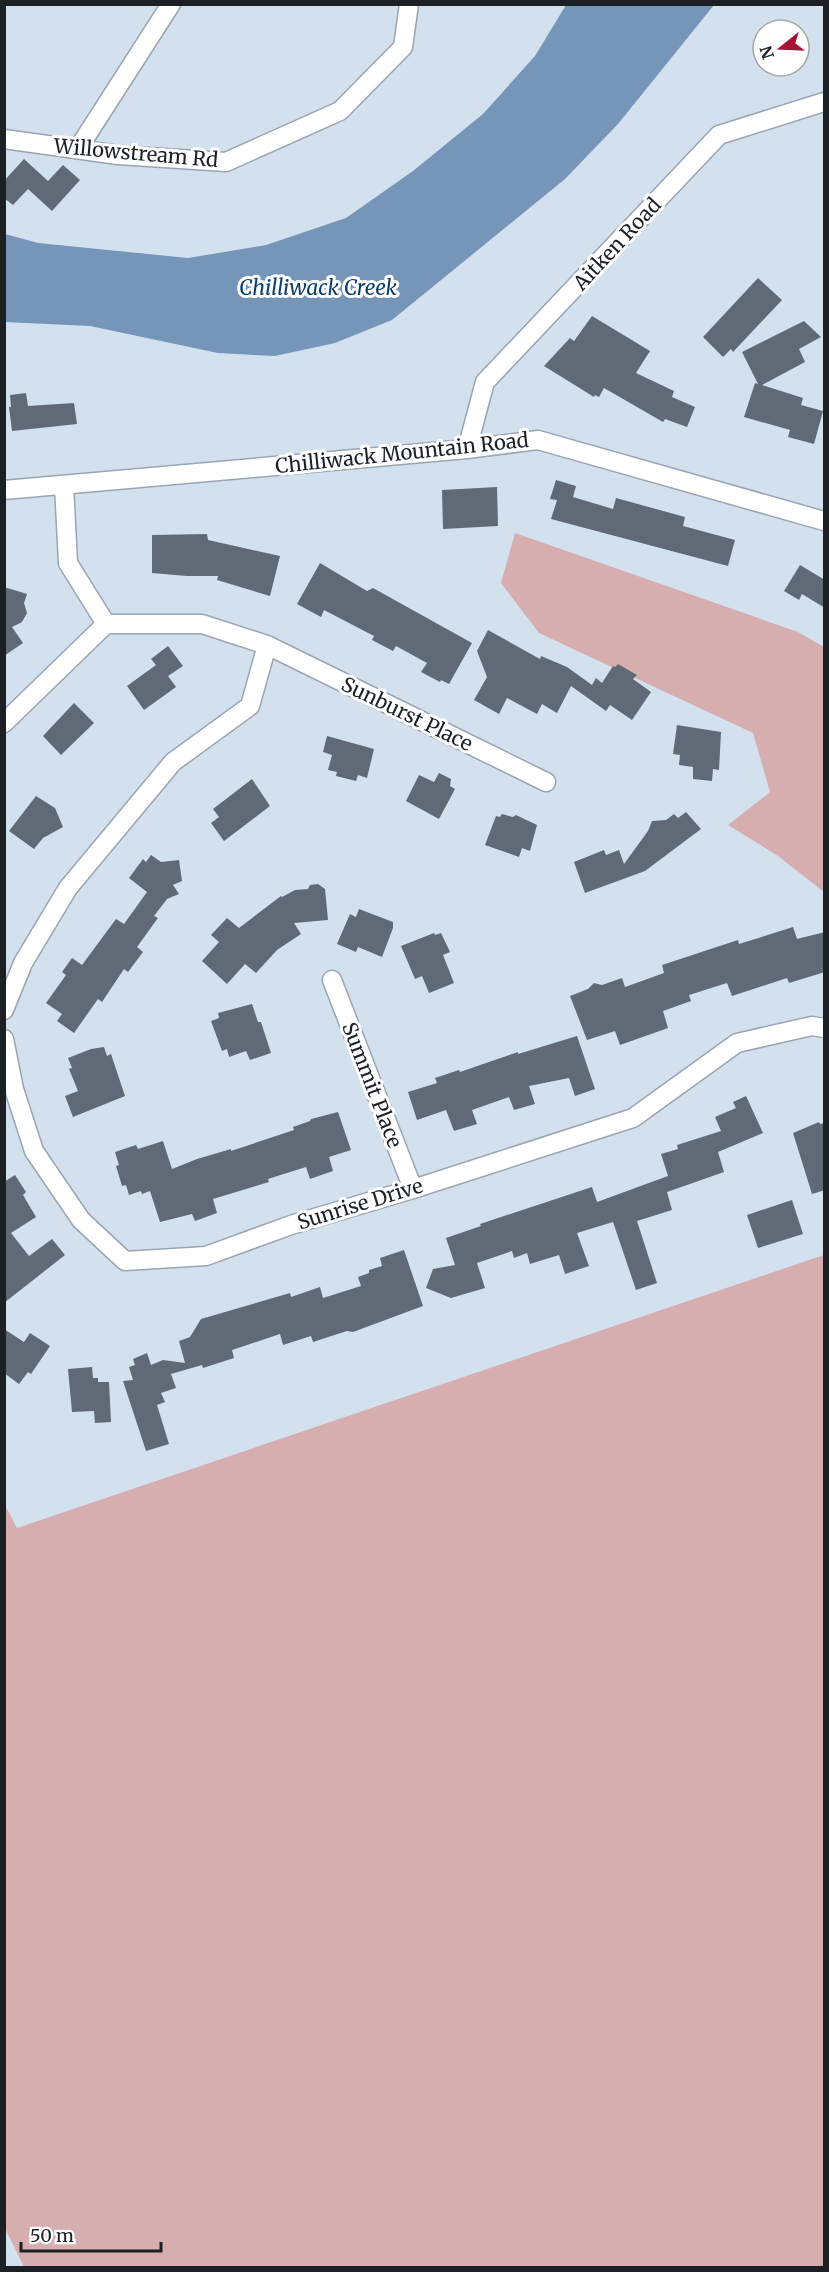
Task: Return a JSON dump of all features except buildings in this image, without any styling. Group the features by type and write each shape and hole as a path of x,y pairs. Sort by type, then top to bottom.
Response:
{"street":[{"path":"83,141 171,4"},
{"name":"Willowstream Rd","path":"4,140 118,155 226,162 340,111 404,47 409,4"},
{"name":"Aitken Road","path":"467,448 485,382 719,135 825,102"},
{"name":"Chilliwack Mountain Road","path":"4,490 538,440 825,521"},
{"path":"64,485 68,563 106,624"},
{"path":"4,723 106,624 202,624 267,645 250,706 173,762 68,888 23,963 4,1011"},
{"name":"Sunburst Place","path":"267,645 546,782"},
{"name":"Summit Place","path":"332,980 413,1189"},
{"name":"Sunrise Drive","path":"4,1039 14,1089 34,1151 81,1220 125,1261 206,1256 291,1225 413,1189 633,1118 737,1044 812,1026 825,1028"}],"shaded area":[{"path":"515,533 798,632 824,647 824,892 778,856 728,825 770,792 753,733 539,633 501,583"},
{"path":"824,1255 824,2267 24,2267 4,2226 5,1505 17,1528"}],"water":[{"name":"Chilliwack Creek","path":"566,5 714,5 618,124 565,179 392,320 335,343 275,356 218,353 90,326 5,322 5,234 38,243 188,258 266,245 346,218 413,171 483,114 535,56"}]}
